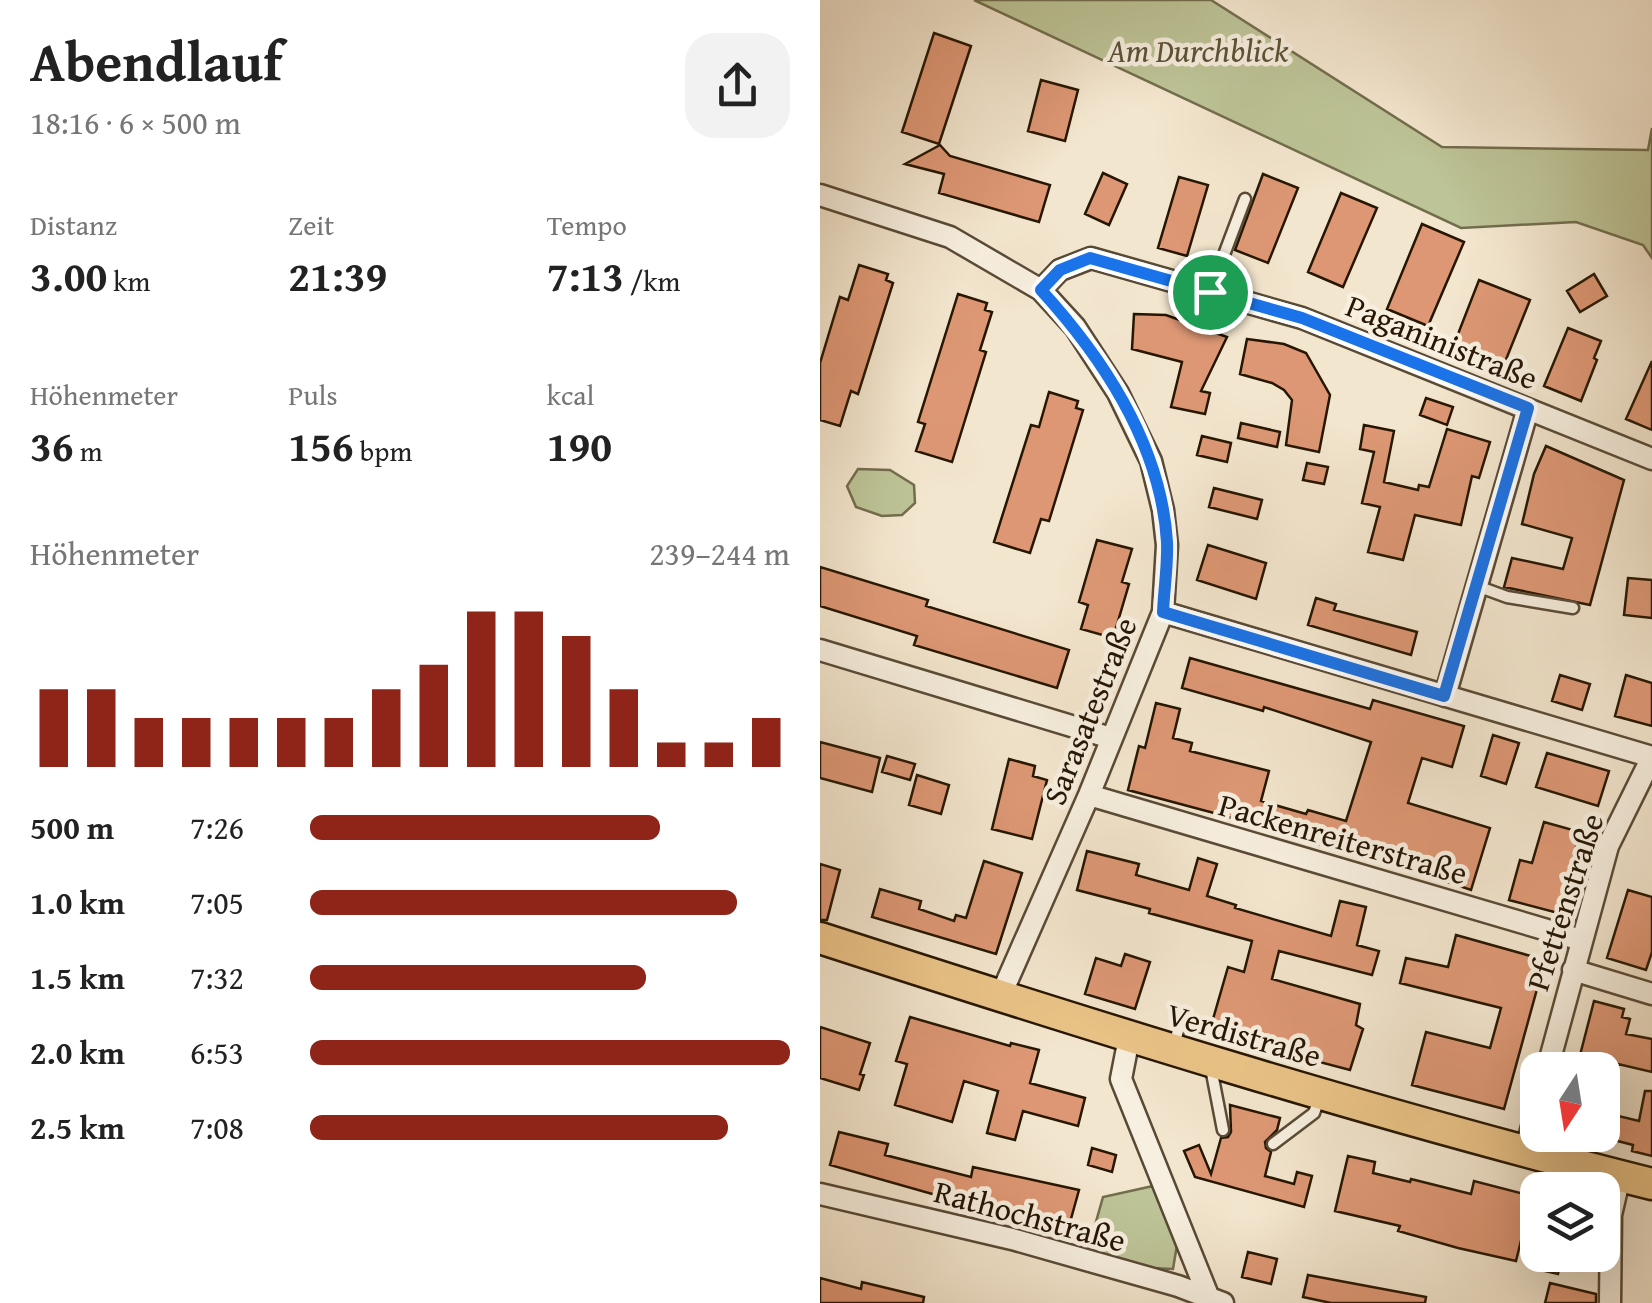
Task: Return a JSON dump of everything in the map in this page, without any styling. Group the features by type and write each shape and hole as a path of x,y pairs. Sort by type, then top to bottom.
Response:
{"main road":[{"name":"Verdistraße","path":"820,938 1172,1051 1520,1151"},
{"name":"Verdistraße","path":"1525,1152 1604,1172"},
{"name":"Verdistraße","path":"1620,1176 1652,1184"}],"street":[{"name":"Sarasatestraße","path":"820,195 950,237 1041,290 1075,327 1118,393 1151,461 1163,510 1167,545 1163,612 1089,796 1000,997"},
{"name":"Paganinistraße","path":"1041,290 1060,270 1090,258 1302,318 1652,459"},
{"path":"1444,696 1528,408"},
{"path":"1163,612 1652,757"},
{"path":"820,650 1111,738"},
{"name":"Pfettenstraße","path":"1551,1052 1608,846 1652,757"},
{"name":"Packenreiterstraße","path":"1089,796 1581,940"},
{"path":"1573,970 1652,994"},
{"path":"1130,1038 1120,1079 1215,1302"},
{"name":"Rathochstraße","path":"820,1194 1012,1240 1178,1286 1215,1302"},
{"path":"1610,1272 1610,1303"}],"lane":[{"path":"1210,292 1244,199"},
{"path":"1476,586 1507,597 1573,608"},
{"path":"1172,1051 1181,1020"},
{"path":"1210,1062 1223,1130"},
{"path":"1273,1144 1314,1113 1320,1094"}],"green space":[{"name":"Am Durchblick","path":"974,0 1211,0 1442,147 1648,150 1652,128 1652,258 1643,245 1576,222 1461,228"},
{"path":"858,469 890,470 914,485 915,503 902,515 882,516 856,507 847,486"},
{"path":"1153,1186 1178,1239 1173,1269 1150,1268 1088,1250 1103,1197"}],"building":[{"path":"934,33 971,46 939,144 902,132"},
{"path":"1041,80 1078,90 1065,141 1028,131"},
{"path":"940,145 950,156 1050,185 1039,222 939,193 944,174 905,164"},
{"path":"1103,173 1127,184 1109,225 1085,214"},
{"path":"1263,174 1298,188 1268,263 1235,250"},
{"path":"1179,177 1208,185 1187,256 1158,248"},
{"path":"1341,193 1377,208 1343,287 1308,272"},
{"path":"1422,224 1464,242 1428,326 1387,309"},
{"path":"859,265 888,274 886,280 893,283 858,394 851,391 840,426 820,420 820,363 840,297 848,300"},
{"path":"1594,274 1607,296 1580,312 1567,291"},
{"path":"1479,280 1530,300 1501,372 1451,352"},
{"path":"958,294 987,303 985,310 992,312 980,350 986,352 952,462 916,451 925,424 918,422"},
{"path":"1134,314 1166,315 1227,337 1201,391 1210,393 1205,414 1171,407 1182,362 1132,349"},
{"path":"1568,328 1601,341 1581,401 1544,386"},
{"path":"1247,339 1284,344 1306,353 1330,395 1319,452 1286,445 1292,400 1284,390 1240,374"},
{"path":"1652,361 1652,430 1626,419"},
{"path":"1049,392 1078,401 1076,408 1083,410 1049,521 1041,519 1030,553 994,542 1031,425 1039,427"},
{"path":"1426,398 1453,407 1447,425 1420,415"},
{"path":"1241,423 1280,432 1277,447 1238,438"},
{"path":"1364,425 1394,431 1384,482 1418,490 1419,485 1429,487 1447,429 1490,442 1479,478 1472,476 1461,525 1415,515 1403,560 1368,552 1380,507 1362,503 1374,452 1360,449"},
{"path":"1202,436 1231,443 1227,462 1197,455"},
{"path":"1546,446 1624,480 1590,605 1504,587 1512,558 1563,569 1572,538 1522,524 1534,474"},
{"path":"1307,463 1328,467 1324,484 1303,480"},
{"path":"1214,488 1262,500 1257,519 1209,507"},
{"path":"1097,540 1132,549 1122,582 1129,584 1113,638 1081,629 1088,605 1079,602"},
{"path":"1208,545 1266,563 1256,599 1197,580"},
{"path":"820,567 928,600 926,606 1069,650 1057,688 914,645 917,636 820,606"},
{"path":"1628,578 1652,580 1652,618 1624,615"},
{"path":"1316,598 1336,604 1334,610 1417,632 1411,655 1308,625"},
{"path":"1190,658 1370,709 1373,700 1464,726 1452,767 1422,758 1408,803 1490,828 1471,890 1299,839 1300,836 1128,790 1139,746 1145,748 1156,703 1180,709 1173,738 1192,743 1190,751 1269,771 1261,801 1346,821 1371,742 1264,707 1263,711 1182,688"},
{"path":"1560,675 1590,684 1582,710 1552,701"},
{"path":"1626,675 1652,683 1652,726 1615,716"},
{"path":"1493,735 1519,743 1506,784 1481,776"},
{"path":"820,742 880,758 872,792 820,778"},
{"path":"1547,753 1609,771 1598,806 1536,787"},
{"path":"887,756 915,764 910,780 882,772"},
{"path":"1009,759 1035,766 1033,776 1047,780 1032,839 992,829"},
{"path":"917,775 949,785 941,814 909,805"},
{"path":"1544,822 1580,832 1558,913 1509,900 1520,860 1532,863"},
{"path":"1087,851 1139,864 1136,875 1189,890 1198,858 1217,864 1207,896 1331,936 1340,901 1366,907 1357,945 1379,951 1372,975 1279,951 1272,979 1360,1004 1356,1025 1363,1029 1350,1070 1209,1033 1228,967 1244,972 1252,941 1077,890"},
{"path":"984,861 1022,873 996,954 872,917 880,889 921,901 919,909 954,921 956,915 966,918"},
{"path":"820,864 840,870 827,920 820,920"},
{"path":"1628,890 1652,897 1652,952 1646,970 1607,958"},
{"path":"1456,935 1545,960 1504,1109 1412,1085 1426,1032 1490,1048 1501,1008 1400,983 1406,958 1448,967"},
{"path":"1125,954 1150,962 1135,1009 1085,994 1096,958 1121,966"},
{"path":"1594,1001 1624,1009 1622,1017 1630,1019 1626,1034 1652,1039 1652,1072 1620,1064 1620,1052 1581,1052"},
{"path":"910,1017 1010,1046 1011,1043 1039,1050 1030,1083 1085,1098 1078,1126 1023,1111 1015,1140 987,1133 998,1091 964,1081 952,1122 895,1105 907,1064 896,1061"},
{"path":"820,1027 870,1043 859,1090 820,1078"},
{"path":"1645,1091 1652,1091 1652,1156 1632,1151 1633,1145 1620,1142 1620,1116 1639,1121"},
{"path":"1230,1105 1280,1118 1277,1130 1265,1142 1271,1152 1265,1176 1294,1184 1297,1172 1312,1176 1304,1207 1195,1177 1184,1151 1199,1145 1211,1174 1221,1138 1231,1132"},
{"path":"839,1132 888,1144 885,1155 971,1177 973,1167 1079,1190 1069,1226 964,1203 830,1165"},
{"path":"1092,1148 1116,1155 1112,1172 1088,1165"},
{"path":"1348,1156 1375,1162 1373,1173 1410,1182 1411,1179 1471,1194 1474,1181 1520,1193 1520,1245 1516,1261 1335,1211"},
{"path":"1248,1252 1277,1259 1271,1284 1242,1277"},
{"path":"1308,1275 1426,1297 1425,1303 1331,1303 1303,1297"},
{"path":"820,1278 861,1289 862,1282 924,1297 923,1303 820,1303"},
{"path":"1550,1283 1596,1294 1596,1303 1545,1303"}],"route":[{"path":"1090,258 1210,292 1302,318 1528,408 1444,696 1163,612 1167,545 1151,461 1118,393 1075,327 1041,290 1060,270 1090,258"}]}
